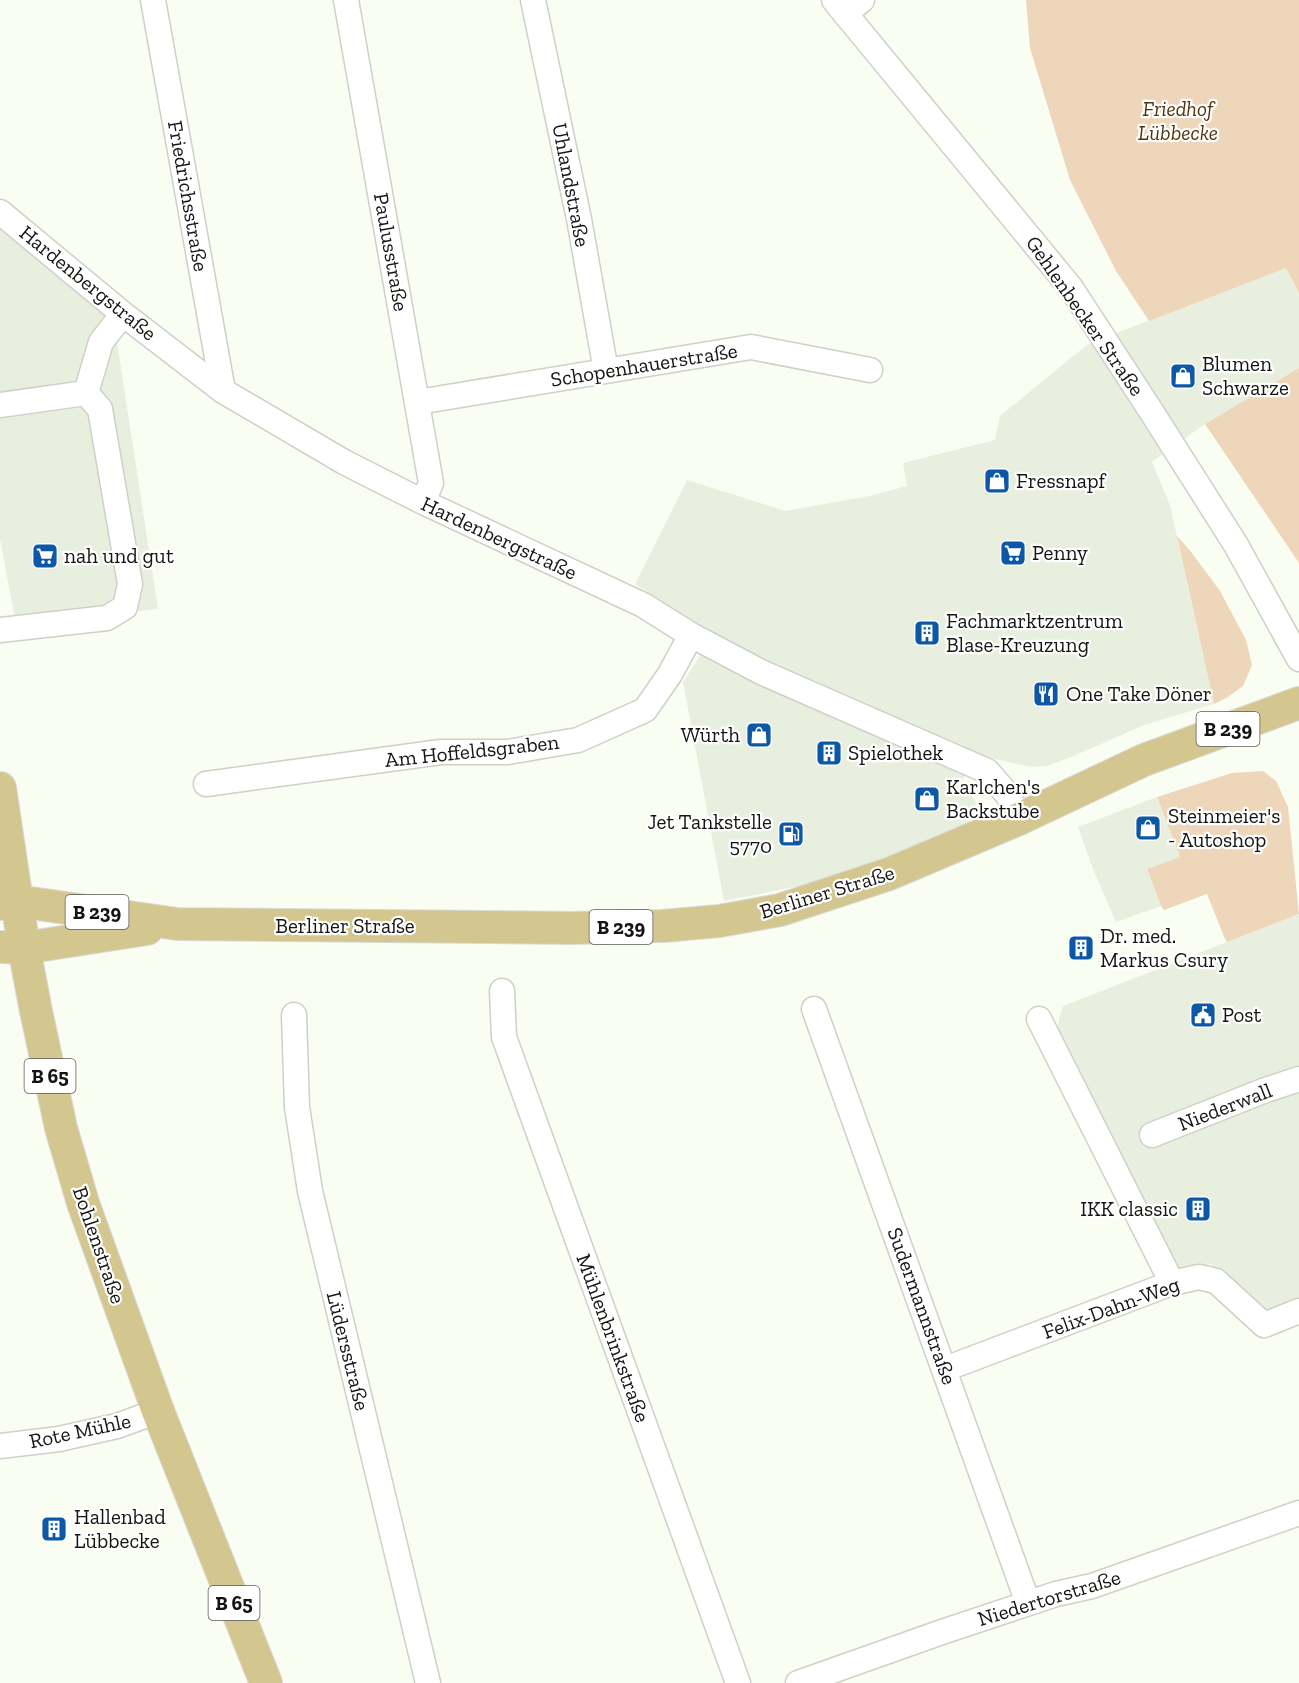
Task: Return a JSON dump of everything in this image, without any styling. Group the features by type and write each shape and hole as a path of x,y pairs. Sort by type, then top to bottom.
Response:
{"main road":[{"name":"Berliner Straße","path":"8,903 177,924 573,928 663,926 719,921 780,910 889,874 1019,819 1144,760 1299,703"},
{"name":"Bohlenstraße","path":"0,788 12,947 36,1011 59,1116 83,1203 158,1411 266,1683"},
{"name":"Berliner Straße","path":"12,947 177,924"}],"street":[{"name":"Friedrichsstraße","path":"153,0 223,391"},
{"name":"Paulusstraße","path":"346,0 431,483 423,502"},
{"name":"Uhlandstraße","path":"532,0 579,219 606,371"},
{"name":"Gehlenbecker Straße","path":"847,5 1071,288 1230,536 1299,659"},
{"name":"Hardenbergstraße","path":"0,212 123,314 223,391 344,462 423,502 643,604 691,635 760,672 987,771 1008,795 1019,819"},
{"path":"86,393 101,342 123,314"},
{"name":"Schopenhauerstraße","path":"418,402 751,347 870,370"},
{"path":"0,405 86,393"},
{"path":"0,630 107,618 125,607 130,585 100,409 86,393"},
{"name":"Am Hoffeldsgraben","path":"207,784 441,752 507,752 579,740 645,710 670,674 691,635"},
{"name":"Mühlenbrinkstraße","path":"502,991 504,1037 738,1683"},
{"name":"Sudermannstraße","path":"814,1009 1028,1604"},
{"name":"Lüdersstraße","path":"294,1015 297,1107 310,1191 428,1683"},
{"path":"1039,1019 1172,1283"},
{"name":"Niederwall","path":"1152,1135 1299,1079"},
{"name":"Felix-Dahn-Weg","path":"945,1369 1172,1283 1200,1277 1216,1281 1264,1325 1299,1311"},
{"name":"Rote Mühle","path":"0,1446 59,1440 117,1426 158,1411"},
{"name":"Niedertorstraße","path":"798,1683 1056,1594 1092,1587 1299,1513"}],"shaded area":[{"path":"0,215 112,310 158,609 16,624 0,539"},
{"path":"1286,268 1299,293 1299,368 1205,424 1152,462 1170,505 1214,704 1144,725 1046,766 1031,767 977,755 961,782 975,800 977,814 963,827 904,852 818,882 724,901 683,682 714,634 635,584 687,480 785,511 870,496 907,486 903,463 995,440 1000,416 1088,344"},
{"path":"1157,797 1180,858 1147,869 1161,906 1116,922 1078,827"},
{"path":"1299,914 1299,1303 1265,1315 1248,1303 1211,1264 1177,1275 1056,1032 1063,1006"}],"green space":[{"name":"Friedhof Lübbecke","path":"1026,0 1299,0 1299,293 1286,268 1149,321 1116,271 1070,180 1030,48"},
{"path":"1299,368 1299,563 1205,424"},
{"path":"1177,536 1220,591 1246,640 1252,665 1243,686 1214,704"},
{"path":"1263,771 1276,781 1288,807 1299,914 1227,942 1207,894 1164,910 1161,906 1147,869 1180,857 1157,797 1232,773"}],"place":[{"name":"Blumen Schwarze","path":"1183,376"},
{"name":"Fressnapf","path":"997,481"},
{"name":"Penny","path":"1013,553"},
{"name":"nah und gut","path":"45,556"},
{"name":"Fachmarktzentrum Blase-Kreuzung","path":"927,633"},
{"name":"One Take Döner","path":"1046,694"},
{"name":"Würth","path":"759,735"},
{"name":"Spielothek","path":"829,753"},
{"name":"Karlchen's Backstube","path":"927,799"},
{"name":"Steinmeier's - Autoshop","path":"1148,828"},
{"name":"Jet Tankstelle 5770","path":"791,834"},
{"name":"Dr. med. Markus Csury","path":"1081,948"},
{"name":"Post","path":"1203,1015"},
{"name":"IKK classic","path":"1198,1209"},
{"name":"Hallenbad Lübbecke","path":"54,1529"}]}
